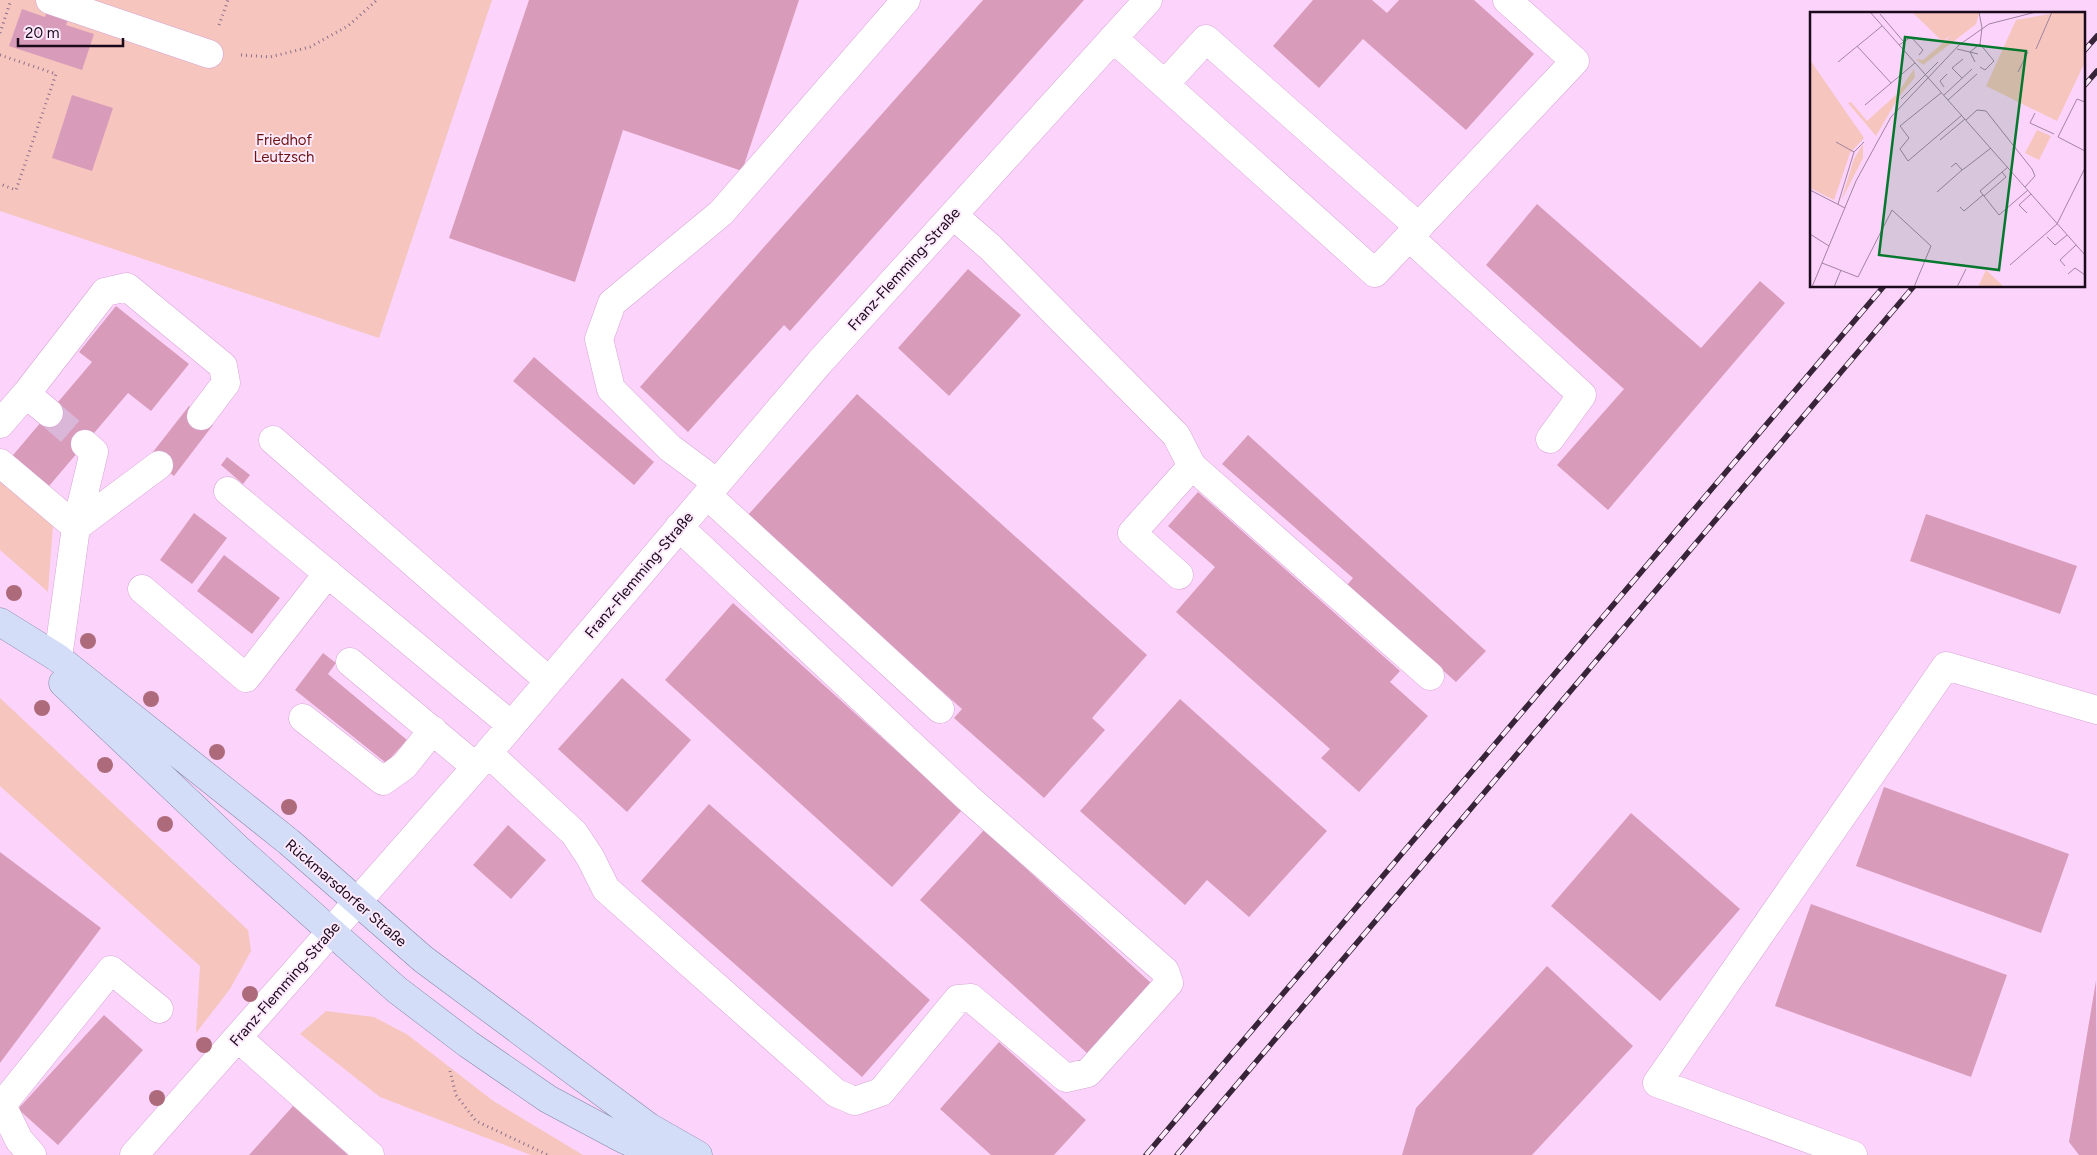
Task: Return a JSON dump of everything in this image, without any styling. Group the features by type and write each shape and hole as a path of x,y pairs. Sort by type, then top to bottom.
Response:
{"main road":[{"name":"Rückmarsdorfer Straße","path":"0,624 58,658 289,842 423,959 648,1127 698,1155"},
{"name":"Rückmarsdorfer Straße","path":"0,624 144,758 237,848 397,990 468,1044 548,1099 623,1139 660,1155"}],"street":[{"path":"50,0 209,54"},
{"path":"906,0 721,212 612,304 599,338 611,389 940,709"},
{"name":"Franz-Flemming-Straße","path":"134,1155 482,760 819,363 1148,0"},
{"path":"1113,38 1375,272 1575,61 1507,0"},
{"path":"1165,84 1206,39 1414,232 1582,395 1550,438"},
{"path":"953,214 990,247 1176,435 1192,466 1430,676"},
{"path":"0,424 26,394 105,292 127,287 223,366 226,383 201,416"},
{"path":"26,394 49,413"},
{"path":"272,440 549,681"},
{"path":"58,658 76,527 94,452 85,444"},
{"path":"0,463 76,527"},
{"path":"76,527 159,464"},
{"path":"1179,575 1132,533 1192,466"},
{"path":"228,491 511,726"},
{"path":"350,662 432,730 482,760 574,833 590,857 606,890 836,1093 855,1100 881,1092 958,999 971,998 1066,1078 1088,1074 1169,983 1165,971 968,798 679,527"},
{"path":"142,588 246,678 328,574"},
{"path":"1854,1155 1657,1083 1946,666 2097,710"},
{"path":"303,718 383,781 404,766 432,730"},
{"path":"32,1155 19,1140 2,1105 111,970 159,1009"},
{"path":"238,1038 370,1155"}],"path":[{"path":"0,33 11,0"},
{"path":"209,54 270,57 310,47 348,26 377,0"},
{"path":"0,55 56,74 16,190 0,184"},
{"path":"468,1044 450,1068 456,1094 476,1121 548,1155"}],"green space":[{"name":"Friedhof Leutzsch","path":"0,0 492,0 379,338 0,211"},
{"path":"0,480 53,525 48,592 0,550"},
{"path":"0,698 248,930 251,951 230,989 196,1033 200,966 0,786"},
{"path":"326,1011 374,1017 408,1035 492,1100 583,1155 531,1155 380,1097 300,1034"}],"building":[{"path":"51,0 75,0 66,25 94,34 82,70 9,46 22,9 45,17"},
{"path":"529,0 799,0 742,171 623,130 575,282 449,238"},
{"path":"983,0 1084,0 790,331 784,325 688,432 640,387"},
{"path":"1313,0 1372,0 1387,13 1399,0 1474,0 1534,54 1466,130 1363,39 1319,88 1273,46"},
{"path":"72,95 113,108 92,171 52,158"},
{"path":"1537,204 1701,348 1760,281 1785,303 1608,510 1557,465 1624,389 1486,265"},
{"path":"968,269 1021,315 949,396 898,348"},
{"path":"116,306 189,364 151,411 128,393 44,492 8,461 92,362 79,352"},
{"path":"534,357 654,462 634,485 513,381"},
{"path":"857,394 1147,655 1092,718 1105,730 1044,798 954,718 962,709 747,516"},
{"path":"189,406 213,425 174,476 149,457"},
{"path":"1248,435 1486,651 1456,682 1347,585 1353,578 1222,464"},
{"path":"227,457 250,475 243,484 221,465"},
{"path":"1198,492 1400,671 1390,682 1428,716 1359,792 1321,758 1330,749 1176,612 1215,567 1168,526"},
{"path":"194,513 227,538 192,584 160,560"},
{"path":"1926,514 2077,566 2060,614 1910,561"},
{"path":"224,555 280,598 252,634 197,591"},
{"path":"733,603 962,810 892,887 665,680"},
{"path":"323,653 336,663 328,674 407,740 386,763 295,690"},
{"path":"622,678 691,740 627,812 558,749"},
{"path":"1180,699 1327,831 1249,917 1207,880 1185,905 1080,811"},
{"path":"1884,787 2069,854 2041,933 1856,866"},
{"path":"709,804 930,1000 862,1077 641,881"},
{"path":"1631,813 1740,909 1660,1001 1551,906"},
{"path":"508,825 546,860 511,899 473,865"},
{"path":"984,830 1152,984 1088,1054 920,900"},
{"path":"0,852 101,928 0,1063"},
{"path":"1811,904 2007,975 1971,1077 1775,1006"},
{"path":"1547,966 1633,1046 1532,1155 1402,1155 1416,1108"},
{"path":"2096,981 2097,1155 2079,1155 2069,1142"},
{"path":"104,1015 143,1050 58,1145 18,1109"},
{"path":"999,1042 1086,1120 1054,1155 991,1155 940,1109"},
{"path":"293,1106 348,1155 249,1155"}],"tunnel":[{"path":"49,413 85,444"}],"railway":[{"path":"2084,51 2097,36"},
{"path":"2084,86 2097,71"},
{"path":"1146,1155 1882,288"},
{"path":"1177,1155 1912,288"}]}
